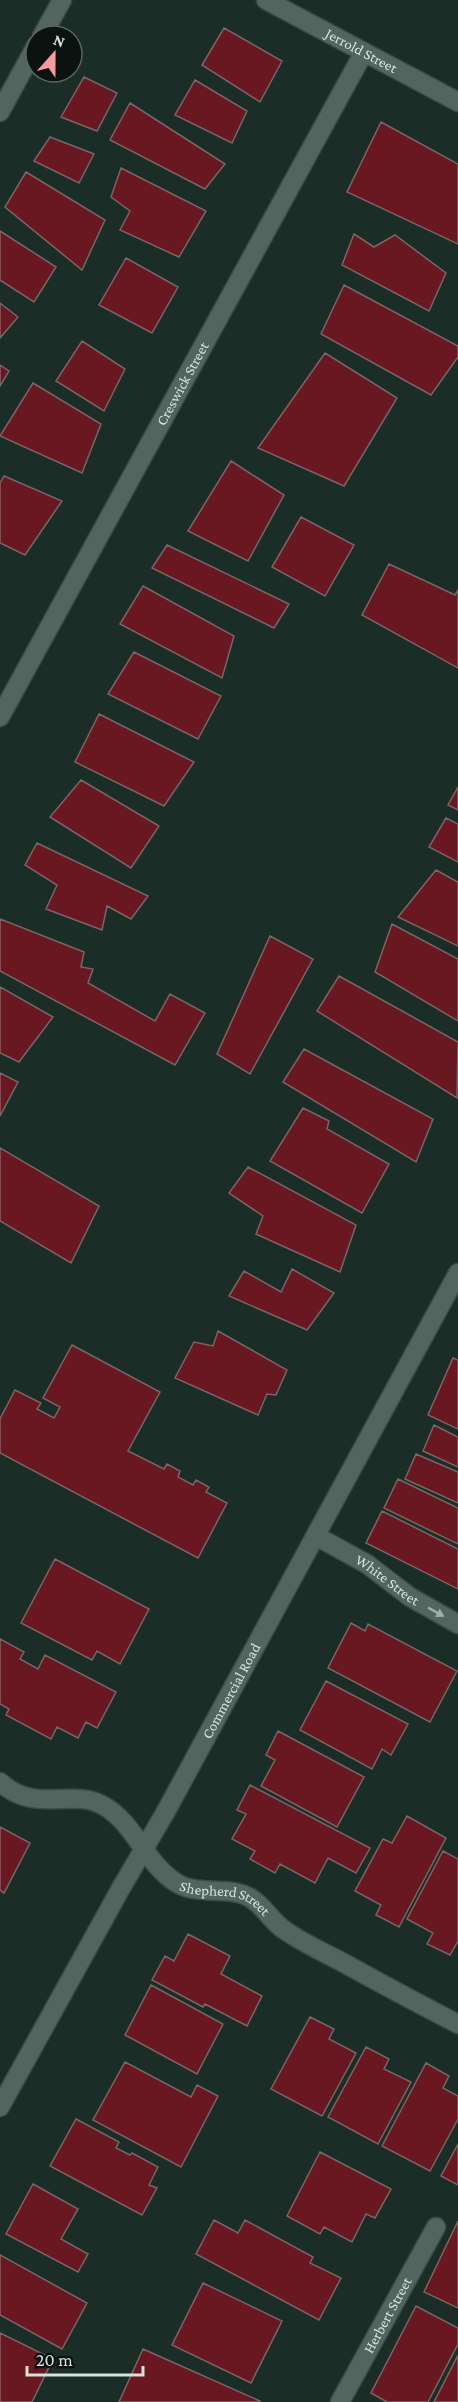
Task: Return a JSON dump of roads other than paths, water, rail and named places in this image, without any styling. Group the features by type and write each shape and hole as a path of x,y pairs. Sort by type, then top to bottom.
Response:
{"street":[{"path":"49,24 62,0"},
{"name":"Jerrold Street","path":"266,0 458,102"},
{"name":"Creswick Street","path":"0,717 364,52"},
{"path":"0,112 24,68"},
{"name":"Commercial Road","path":"0,2107 170,1803 458,1274"},
{"name":"White Street","path":"316,1536 367,1564 410,1598 458,1624"},
{"name":"Shepherd Street","path":"0,1782 28,1798 84,1800 100,1804 120,1818 142,1850 160,1869 179,1884 197,1890 237,1893 251,1898 262,1906 286,1932 458,2024"},
{"name":"Herbert Street","path":"340,2402 436,2227"}]}
